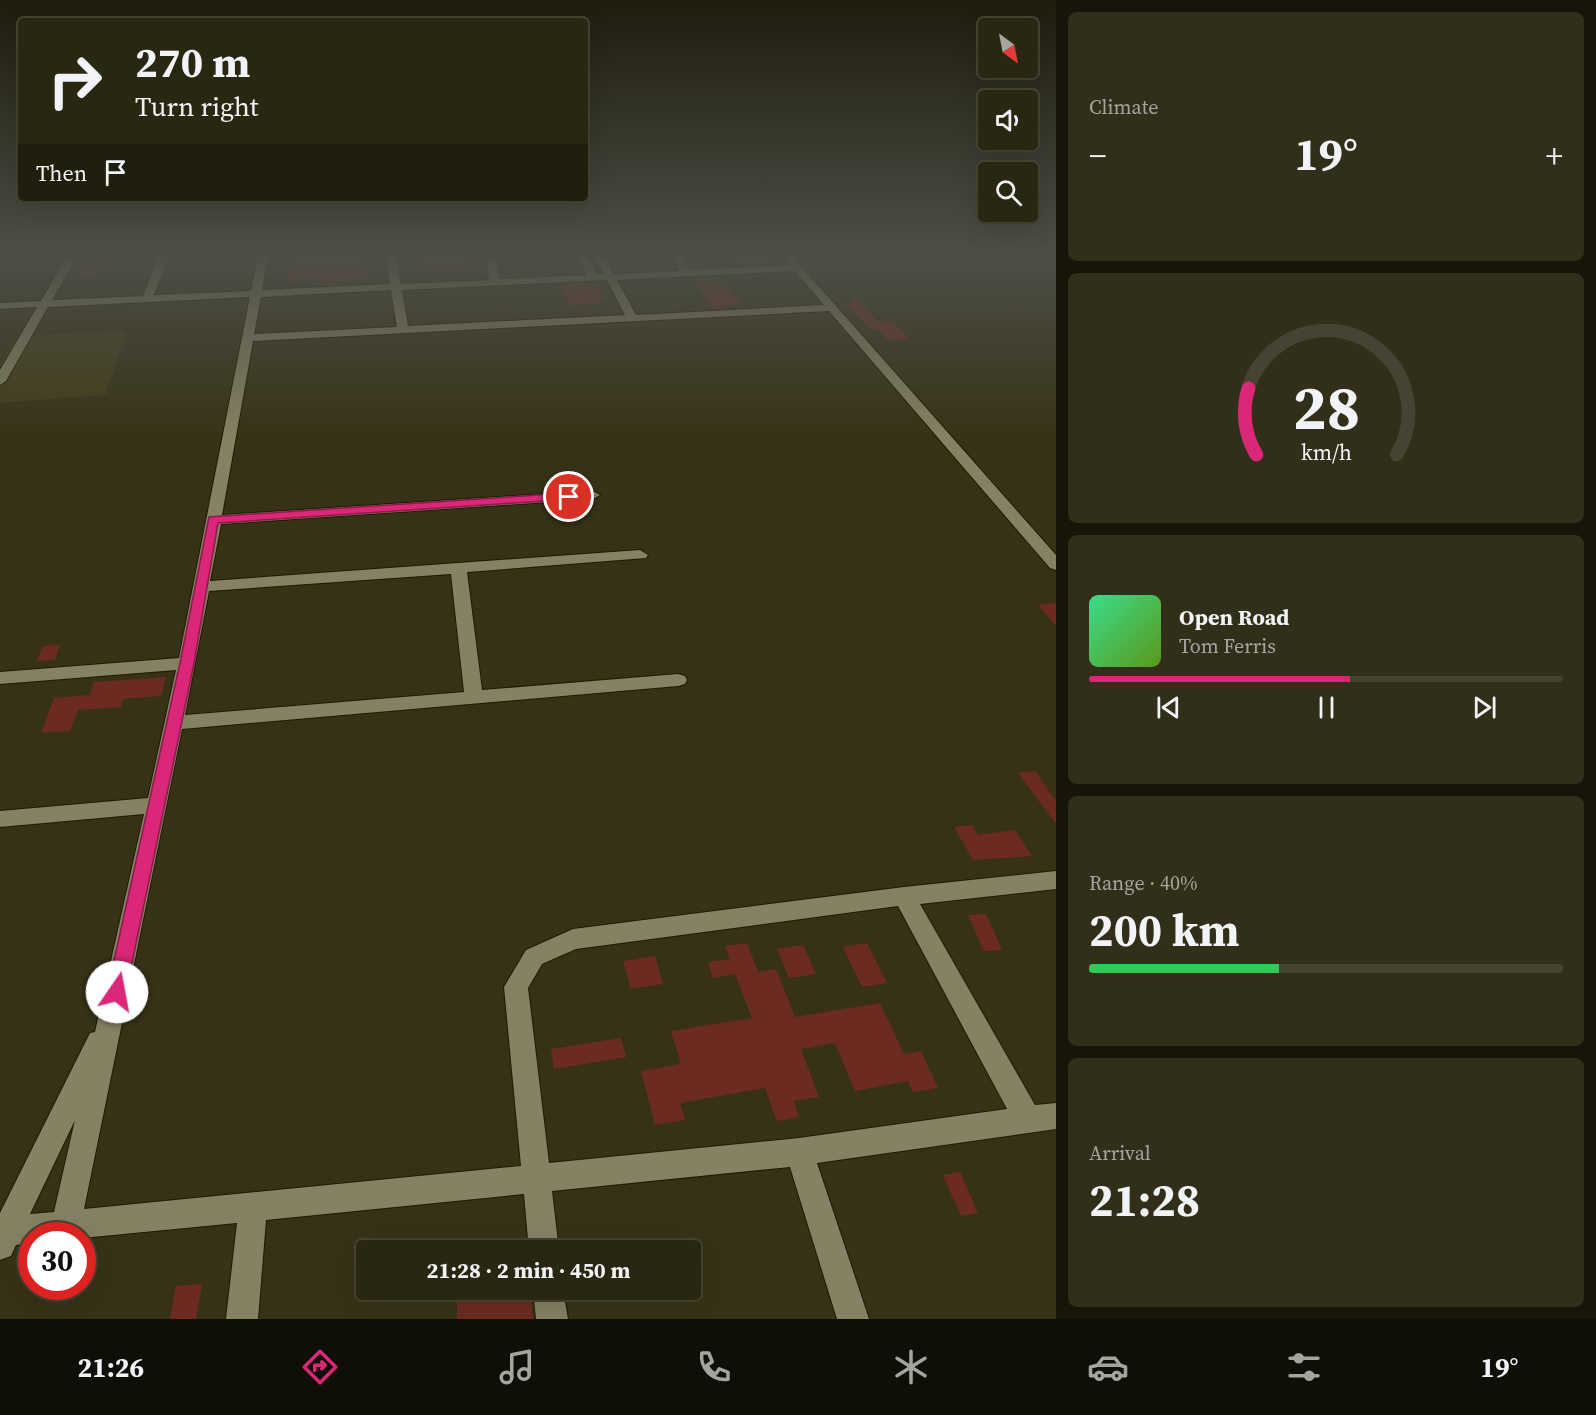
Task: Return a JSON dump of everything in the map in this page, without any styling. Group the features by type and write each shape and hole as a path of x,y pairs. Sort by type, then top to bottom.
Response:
{"street":[{"path":"0,381 37,317"},
{"path":"67,1222 175,723 250,317"},
{"path":"401,317 403,330"},
{"path":"246,338 661,317"},
{"path":"839,317 1056,565"},
{"path":"0,356 15,355"},
{"path":"213,520 593,495"},
{"path":"201,587 640,555"},
{"path":"458,568 474,697"},
{"path":"0,678 187,663"},
{"path":"175,723 678,680"},
{"path":"0,819 157,805"},
{"path":"543,1240 516,987 534,957 573,939 904,896 1056,880"},
{"path":"904,896 1028,1120"},
{"path":"4,1238 112,1016"},
{"path":"96,1222 799,1152 1056,1116"},
{"path":"799,1152 853,1319"},
{"path":"242,1319 253,1206"},
{"path":"549,1300 552,1319"}],"shaded area":[{"path":"127,331 105,395 0,403 0,364 18,336"}],"building":[{"path":"858,317 874,317 880,323 892,322 909,339 889,341 879,330 872,330"},
{"path":"1056,603 1056,626 1038,605"},
{"path":"60,645 55,660 37,661 43,646"},
{"path":"166,677 161,696 123,699 121,707 78,710 70,731 41,733 54,698 90,695 94,682"},
{"path":"1035,771 1056,801 1056,824 1018,773"},
{"path":"972,825 978,835 1015,830 1032,856 973,860 954,827"},
{"path":"986,914 1002,950 984,951 968,915"},
{"path":"747,943 758,972 776,969 795,1017 880,1003 904,1054 921,1051 938,1088 913,1092 908,1081 855,1091 835,1043 801,1049 819,1097 794,1101 799,1117 777,1121 765,1088 680,1103 685,1120 655,1125 641,1071 681,1064 671,1031 752,1018 735,974 713,978 708,962 730,959 725,946"},
{"path":"867,943 887,983 862,987 843,947"},
{"path":"803,945 816,974 789,978 777,949"},
{"path":"655,956 663,984 631,989 623,961"},
{"path":"621,1038 626,1057 554,1069 551,1049"},
{"path":"960,1172 978,1213 961,1216 943,1175"},
{"path":"202,1284 196,1319 170,1319 176,1286"},
{"path":"457,1300 532,1300 533,1319 457,1319"}],"route":[{"path":"117,992 187,663 213,520 569,497"}]}
